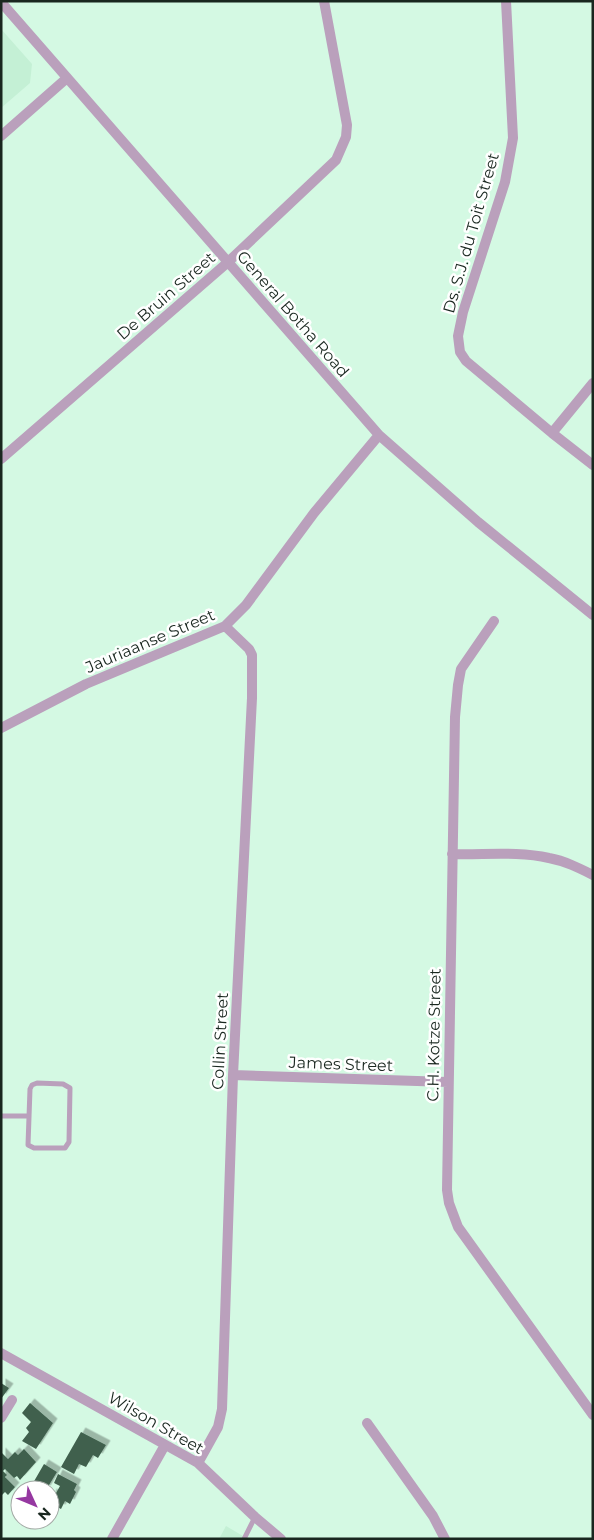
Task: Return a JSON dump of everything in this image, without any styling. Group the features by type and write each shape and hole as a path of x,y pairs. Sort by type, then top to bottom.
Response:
{"street":[{"name":"De Bruin Street","path":"1,459 227,263 336,160 346,138 346,125 324,1"},
{"name":"Ds. S.J. du Toit Street","path":"506,1 513,138 505,182 462,312 458,336 460,352 466,361 552,433"},
{"name":"General Botha Road","path":"1,2 379,435 478,522 593,615"},
{"path":"1,136 67,78"},
{"path":"593,383 552,433 593,465"},
{"name":"Jauriaanse Street","path":"1,728 86,684 225,626 246,605 314,513 379,435"},
{"name":"C.H. Kotze Street","path":"494,621 461,669 455,716 447,1190 449,1203 458,1227 593,1415"},
{"name":"Collin Street","path":"198,1463 218,1427 222,1409 232,1075 253,663 249,649 225,626"},
{"path":"452,854 536,856 567,863 593,874"},
{"name":"James Street","path":"232,1075 448,1082"},
{"name":"Wilson Street","path":"1,1353 198,1463 281,1539"},
{"path":"1,1418 12,1400"},
{"path":"367,1423 433,1516 445,1539"},
{"path":"112,1539 165,1445"}],"lane":[{"path":"37,1083 63,1084 70,1088 69,1142 67,1147 30,1148 28,1145 29,1116 30,1089 32,1085 37,1083"},
{"path":"1,1116 29,1116"},
{"path":"244,1539 255,1517"}],"shaded area":[{"path":"1,29 32,64 30,83 1,108"},
{"path":"226,1526 248,1539 219,1539"}],"building":[{"path":"1,1383 9,1388 1,1399"},
{"path":"30,1403 53,1423 36,1449 22,1441 29,1432 26,1428 31,1422 22,1413"},
{"path":"81,1432 106,1445 98,1458 93,1455 86,1467 79,1464 74,1474 61,1467"},
{"path":"24,1449 36,1462 20,1480 17,1476 14,1478 5,1469 3,1471 7,1475 5,1477 10,1482 10,1493 8,1495 5,1492 1,1496 1,1452 8,1459 15,1452 18,1455"},
{"path":"44,1464 57,1472 52,1480 35,1480"},
{"path":"58,1474 77,1484 74,1490 76,1492 70,1504 65,1501 61,1509 60,1480 55,1480"}]}
